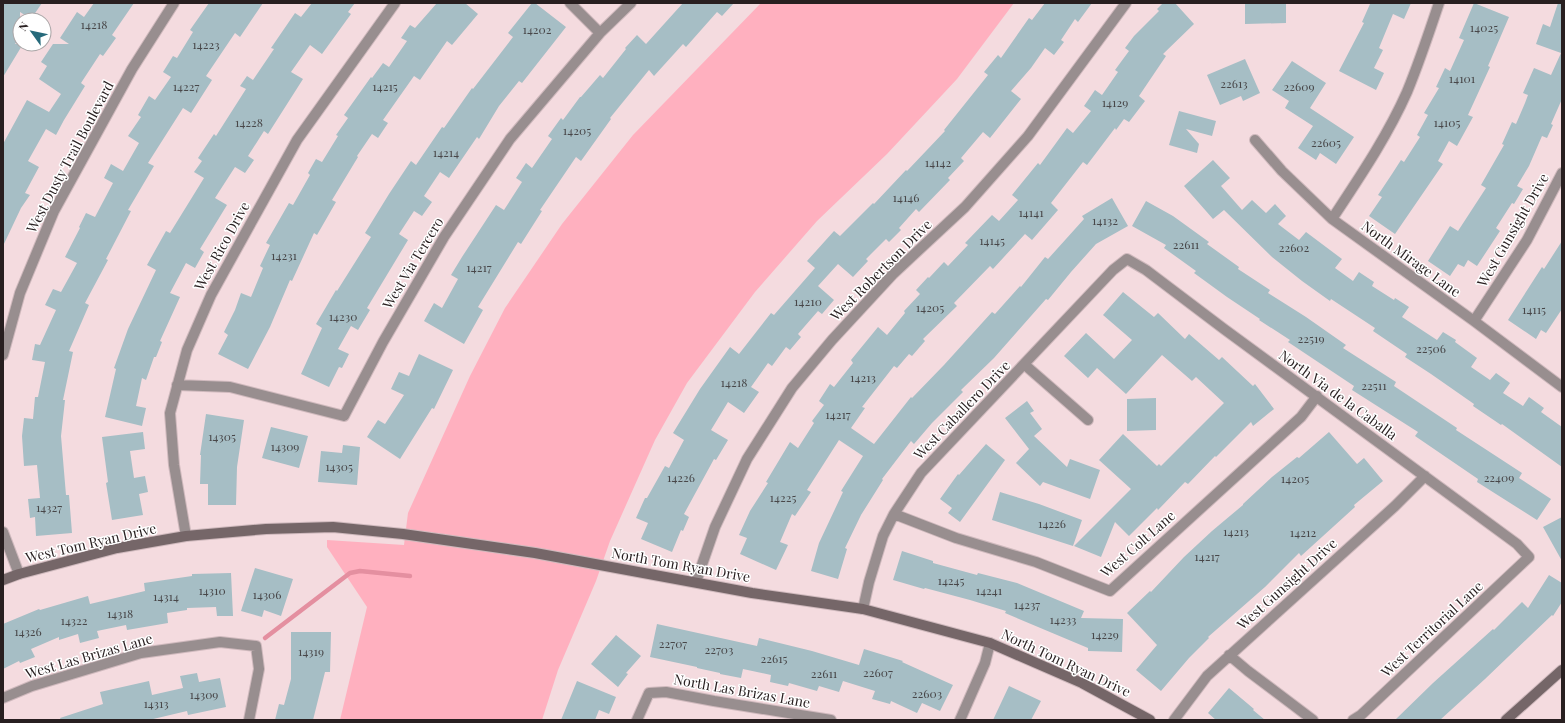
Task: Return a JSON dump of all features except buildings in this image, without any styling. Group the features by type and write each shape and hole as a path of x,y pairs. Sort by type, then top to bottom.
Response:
{"street":[{"name":"West Dusty Trail Boulevard","path":"3,355 20,293 54,211 132,69 174,3"},
{"name":"West Rico Drive","path":"186,536 174,465 170,413 187,350 211,295 297,140 395,3"},
{"path":"570,3 600,33"},
{"name":"West Via Tercero","path":"177,385 230,387 344,416 383,342 444,237 510,140 600,33 631,3"},
{"name":"West Robertson Drive","path":"696,582 715,527 747,459 792,388 832,340 893,274 965,207 1028,136 1126,3"},
{"path":"1332,219 1371,160 1406,94 1426,45 1439,3"},
{"name":"North Mirage Lane","path":"1255,140 1282,171 1332,219 1474,321 1562,388"},
{"name":"West Gunsight Drive","path":"1474,321 1526,240 1562,173"},
{"name":"West Caballero Drive","path":"863,609 869,582 883,536 894,514 921,473 1025,365 1113,270 1128,259"},
{"name":"North Via de la Caballa","path":"1128,259 1146,270 1517,544 1529,557"},
{"path":"1025,365 1088,420"},
{"name":"West Colt Lane","path":"894,514 956,538 1036,562 1110,591 1301,417 1317,396"},
{"name":"West Gunsight Drive","path":"1174,720 1207,676 1228,655 1395,506 1425,476"},
{"name":"North Tom Ryan Drive","path":"186,536 266,529 333,527 403,534 465,542 752,593 863,609 990,643 1082,684 1150,720"},
{"path":"3,532 19,574"},
{"name":"West Tom Ryan Drive","path":"3,580 19,574 117,548 186,536"},
{"name":"West Territorial Lane","path":"1353,720 1361,715 1529,557"},
{"name":"West Las Brizas Lane","path":"3,698 32,686 141,653 220,642 256,646 259,669 249,720"},
{"path":"960,720 985,663 990,643"},
{"path":"1228,655 1313,720"},
{"path":"1506,720 1562,670"},
{"name":"North Las Brizas Lane","path":"637,720 649,692 666,692 714,702 831,720"}],"shaded area":[{"path":"761,3 1014,3 957,79 887,154 817,221 755,292 687,383 655,440 610,541 596,581 558,670 542,720 340,720 367,607 327,547 327,540 404,545 408,513 470,376 505,308 562,224 633,135"}],"waterway":[{"path":"265,638 350,573 360,571 410,576"}]}
